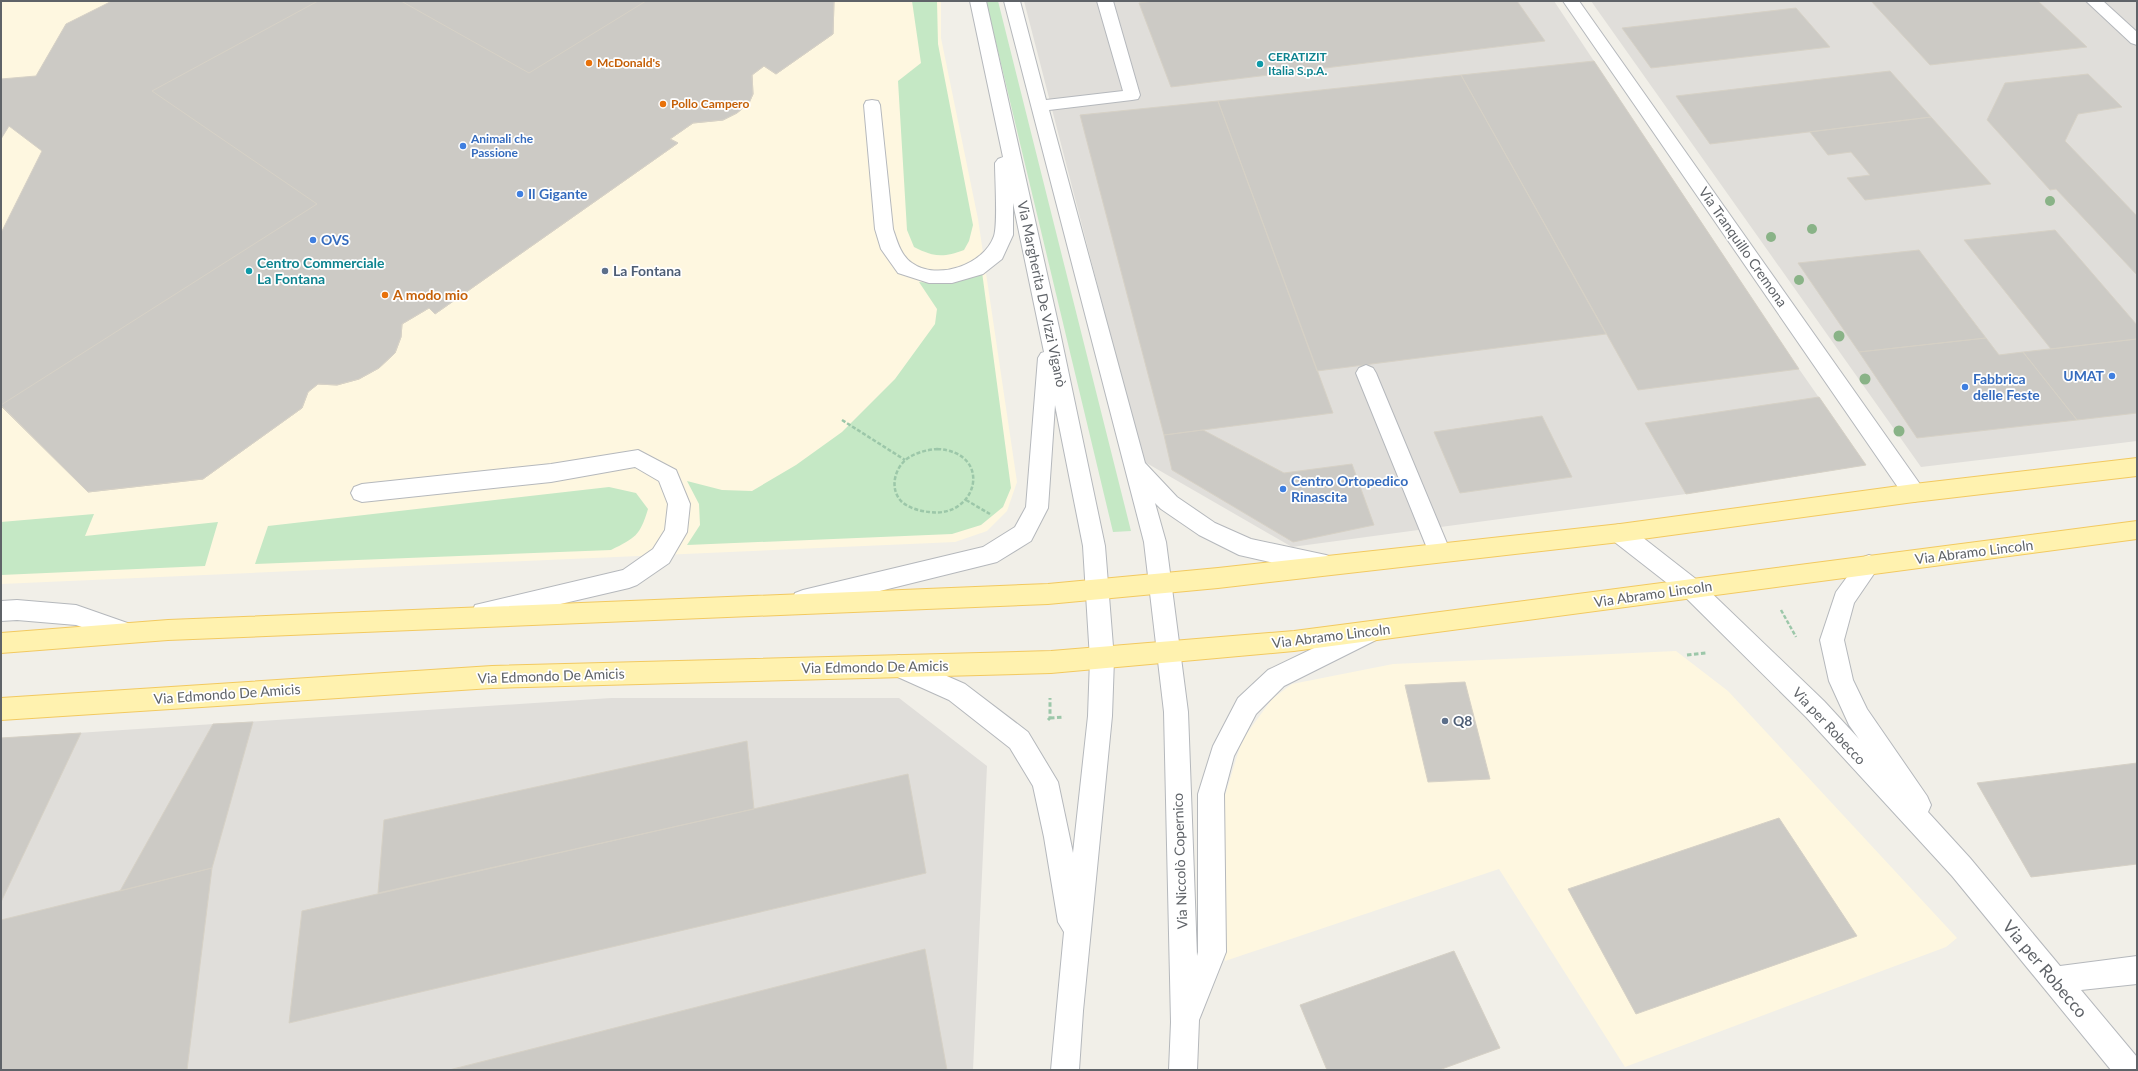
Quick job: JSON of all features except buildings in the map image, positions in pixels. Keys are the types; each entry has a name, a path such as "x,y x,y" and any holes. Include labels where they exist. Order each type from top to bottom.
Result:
{"main road":[{"path":"1,643 128,633 1048,594 1159,582 1218,578 1620,533 1914,493 2137,467"},
{"name":"Via Abramo Lincoln","path":"1102,659 1294,641 1693,590 1869,565 2137,530"},
{"name":"Via Edmondo De Amicis","path":"1,709 492,677 1051,662 1102,659"}],"street":[{"name":"Via Margherita De Vizzi Viganò","path":"978,1 1050,332 1094,546 1102,659"},
{"path":"1012,1 1155,542 1159,582"},
{"path":"1039,106 1132,95 1105,1"},
{"name":"Via Tranquillo Cremona","path":"1571,1 1914,493"},
{"path":"2094,1 2137,40"},
{"path":"872,105 884,229 890,249 905,268 929,276 952,276 976,269 995,254 1004,235 1005,124"},
{"path":"779,605 989,555 1023,534 1037,508 1050,332"},
{"path":"1366,373 1440,553"},
{"path":"362,493 551,473 638,458 668,476 679,504 676,532 661,556 629,578 457,618"},
{"path":"1134,465 1168,503 1207,529 1247,548 1329,566"},
{"name":"Via per Robecco","path":"1620,533 1693,590 1815,709 1961,866 2129,1070"},
{"name":"Via per Robecco","path":"1869,565 1844,599 1832,640 1841,681 1858,717 1961,866"},
{"name":"Via Niccolò Copernico","path":"1159,582 1176,712 1185,1022 1183,1070"},
{"path":"1,611 17,610 76,615 128,633"},
{"path":"1185,1022 1212,952 1211,794 1222,754 1247,706 1276,678 1372,631"},
{"path":"1065,1070 1075,949 1100,716 1102,659"},
{"path":"900,666 957,692 1019,740 1045,782 1057,837 1075,949"},
{"path":"2054,980 2137,970"}],"path":[{"path":"842,420 905,460"},
{"path":"937,448 946,449 962,456 973,470 975,481 973,489 966,500 947,512 920,513 908,507 898,497 894,486 895,476 905,460 916,453 937,448"},
{"path":"1781,610 1798,641"}],"shaded area":[{"name":"Centro Commerciale La Fontana","path":"1,1 941,1 941,38 978,219 1017,482 1007,511 987,531 955,542 1,584"},
{"path":"1024,1 1554,1 1799,369 1866,465 1686,494 1292,547 1143,461"},
{"path":"1591,1 2137,1 2137,441 1921,467"},
{"path":"1676,651 1728,691 1957,938 1946,947 1625,1067 1499,869 1225,961 1224,799 1242,740 1272,699 1292,684 1393,664"},
{"path":"611,698 899,698 987,766 973,1070 1,1070 1,738"}],"green space":[{"path":"912,1 937,1 938,44 973,225 969,241 964,250 944,255 927,253 914,247 907,230 898,81 921,63"},
{"path":"986,1 998,1 1131,531 1113,532"},
{"path":"982,272 1011,488 1003,507 981,525 952,534 687,545 700,525 699,504 687,481 722,490 752,491 796,465 842,432 895,379 935,324 937,309 919,282 951,283"},
{"path":"609,487 636,493 648,509 642,525 636,535 611,550 255,564 268,526"},
{"path":"94,514 85,536 218,522 205,566 1,575 1,522"}],"place":[{"name":"McDonald's","path":"589,63"},
{"name":"CERATIZIT Italia S.p.A.","path":"1260,64"},
{"name":"Pollo Campero","path":"663,104"},
{"name":"Animali che Passione","path":"463,146"},
{"name":"Il Gigante","path":"520,194"},
{"name":"OVS","path":"313,240"},
{"name":"Centro Commerciale La Fontana","path":"249,271"},
{"name":"La Fontana","path":"605,271"},
{"name":"A modo mio","path":"385,295"},
{"name":"UMAT","path":"2112,376"},
{"name":"Fabbrica delle Feste","path":"1965,387"},
{"name":"Centro Ortopedico Rinascita","path":"1283,489"},
{"name":"Q8","path":"1445,721"}]}
